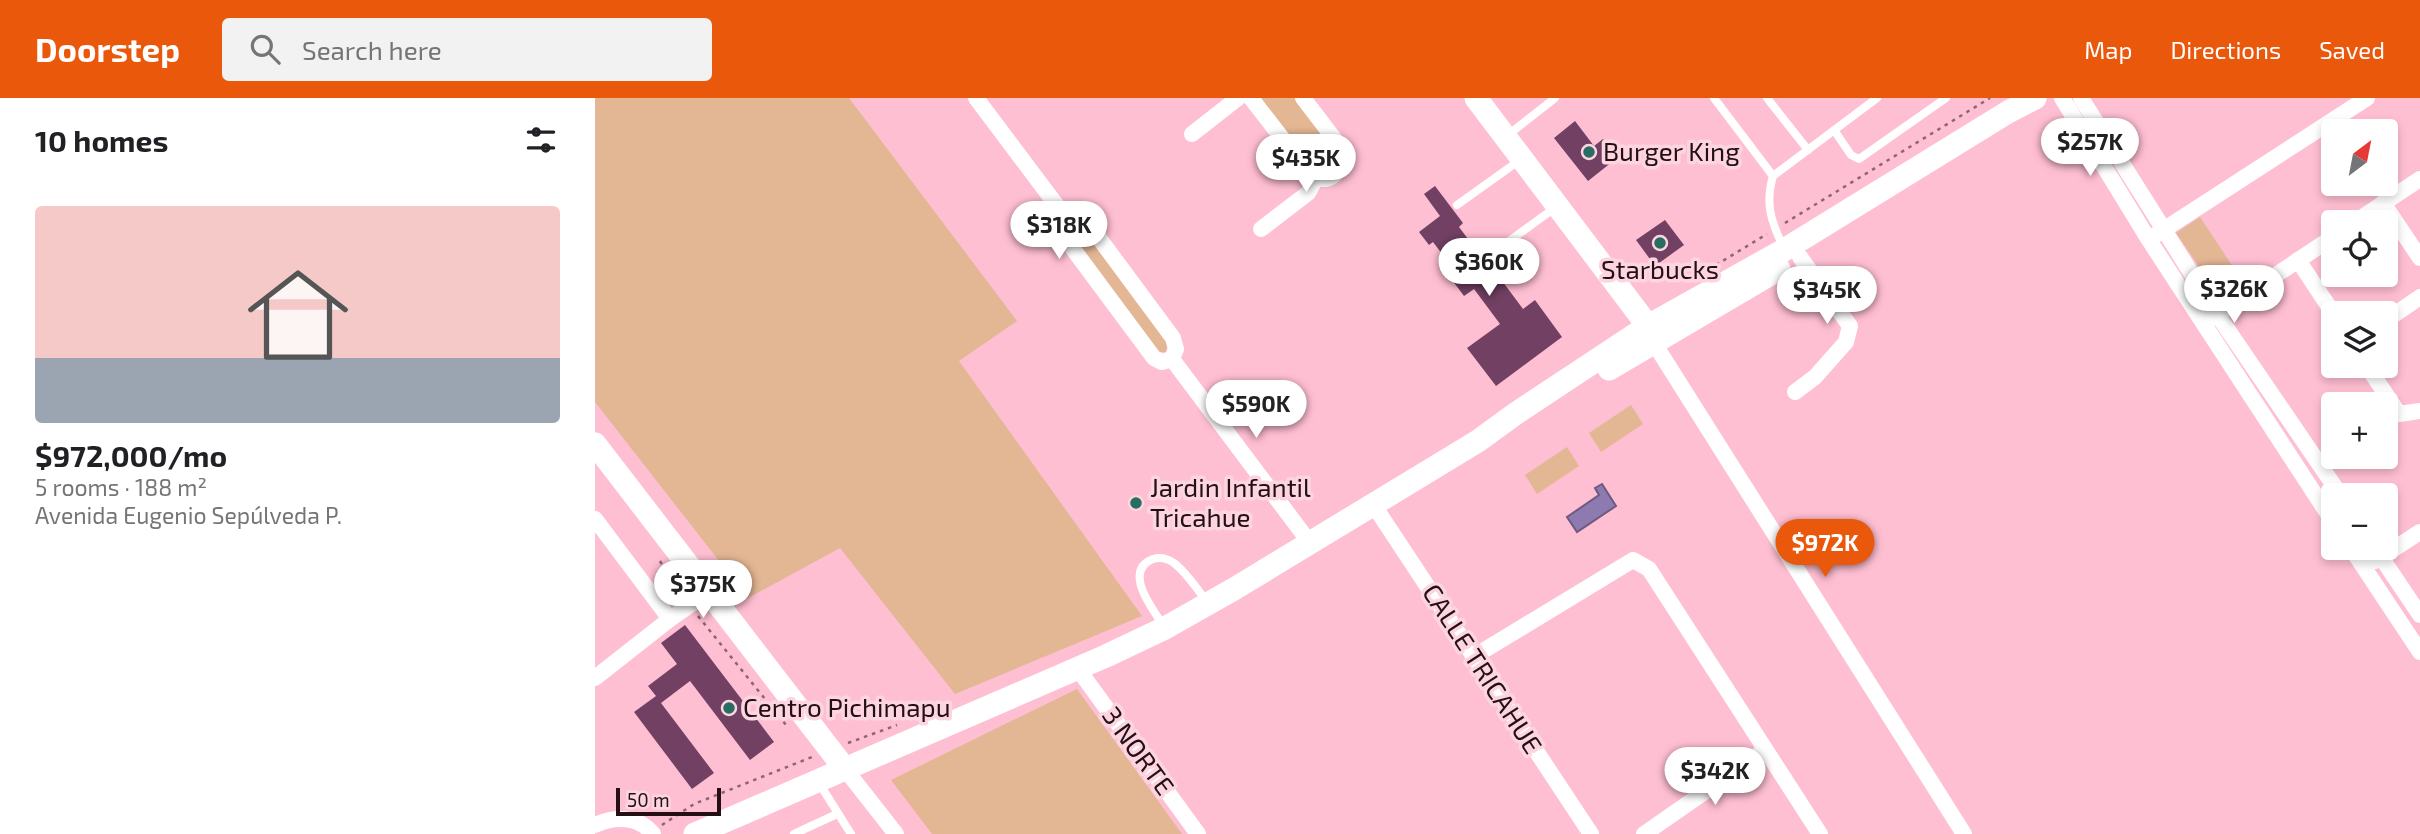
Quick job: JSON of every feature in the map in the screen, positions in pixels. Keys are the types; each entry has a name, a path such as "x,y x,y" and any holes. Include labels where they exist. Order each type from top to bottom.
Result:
{"street":[{"path":"976,98 1076,230"},
{"path":"1192,134 1238,98"},
{"path":"1251,98 1308,172 1317,178 1328,178 1341,166 1342,152 1303,98"},
{"path":"1476,98 1651,334 1964,834"},
{"path":"695,834 1078,669 1165,628 1478,441 1515,414 1651,334 1786,245 2035,98"},
{"path":"1786,245 2007,127 2046,98"},
{"path":"2061,98 2114,166"},
{"path":"2081,98 2114,166 2156,235 2253,384 2324,483"},
{"path":"2156,235 2367,98"},
{"path":"1261,229 1308,193 1317,178"},
{"path":"2373,210 2420,178"},
{"path":"2383,203 2420,258"},
{"path":"1087,228 1096,234 1173,338 1176,349 1172,359 1162,362 1151,354 1073,249 1071,238 1076,230 1087,228"},
{"path":"1786,245 1850,326 1846,342 1815,377 1795,392"},
{"path":"2211,319 2321,245"},
{"path":"2298,260 2325,301"},
{"path":"2398,312 2420,297"},
{"path":"1172,359 1310,543"},
{"path":"2375,378 2399,414 2420,411"},
{"path":"595,444 896,834"},
{"name":"CALLE TRICAHUE","path":"1374,504 1591,834"},
{"path":"595,519 670,619"},
{"path":"2398,542 2420,532"},
{"path":"1473,657 1633,560 1649,569 1820,834"},
{"path":"2358,560 2419,650"},
{"path":"2364,569 2371,560"},
{"path":"2383,560 2420,615"},
{"path":"595,678 709,592"},
{"name":"3 NORTE","path":"1078,669 1198,834"},
{"path":"1644,834 1766,750"},
{"path":"595,825 611,819 630,819 649,828 653,834"}],"lane":[{"path":"1506,137 1555,98"},
{"path":"1714,98 1773,176"},
{"path":"1767,98 1808,150"},
{"path":"1786,245 1771,223 1769,188 1773,176 1877,98"},
{"path":"1833,130 1851,155 1859,159 1946,98"},
{"path":"1457,205 1521,159"},
{"path":"1494,252 1557,206"},
{"path":"1165,628 1141,587 1139,574 1151,560 1171,560 1208,604"},
{"path":"818,781 851,834"},
{"path":"794,834 837,814"}],"path":[{"path":"1710,269 1786,245 1990,98"},
{"path":"661,562 677,591 786,724"}],"shaded area":[{"path":"595,98 849,98 1017,321 959,361 1142,616 955,694 840,548 748,598 595,402"},
{"path":"1257,98 1297,98 1330,142 1337,161 1326,172 1317,173"},
{"path":"2200,217 2243,282 2220,297 2176,233"},
{"path":"1085,235 1090,238 1168,342 1166,352 1159,352 1080,245 1080,238"},
{"path":"1631,405 1643,424 1601,452 1589,433"},
{"path":"1567,447 1579,466 1537,494 1525,475"},
{"path":"1602,484 1616,506 1577,532 1567,517 1599,495 1595,488"},
{"path":"1077,689 1182,834 932,834 891,780"}],"building":[{"name":"Burger King","path":"1575,121 1594,146 1603,139 1617,158 1588,181 1554,138"},
{"path":"1435,186 1463,223 1459,227 1477,251 1484,246 1499,267 1494,270 1523,309 1535,300 1562,337 1496,386 1467,348 1500,324 1474,289 1464,296 1440,264 1446,259 1433,242 1429,245 1419,232 1440,216 1424,194"},
{"name":"Starbucks","path":"1665,220 1684,245 1655,266 1636,240"},
{"name":"Centro Pichimapu","path":"685,625 774,742 750,760 690,681 661,703 714,773 692,789 634,712 656,696 648,686 677,664 661,643"}],"place":[{"name":"Burger King","path":"1589,152"},
{"name":"Starbucks","path":"1660,243"},
{"name":"Jardin Infantil Tricahue","path":"1136,503"},
{"name":"Centro Pichimapu","path":"729,708"}]}
